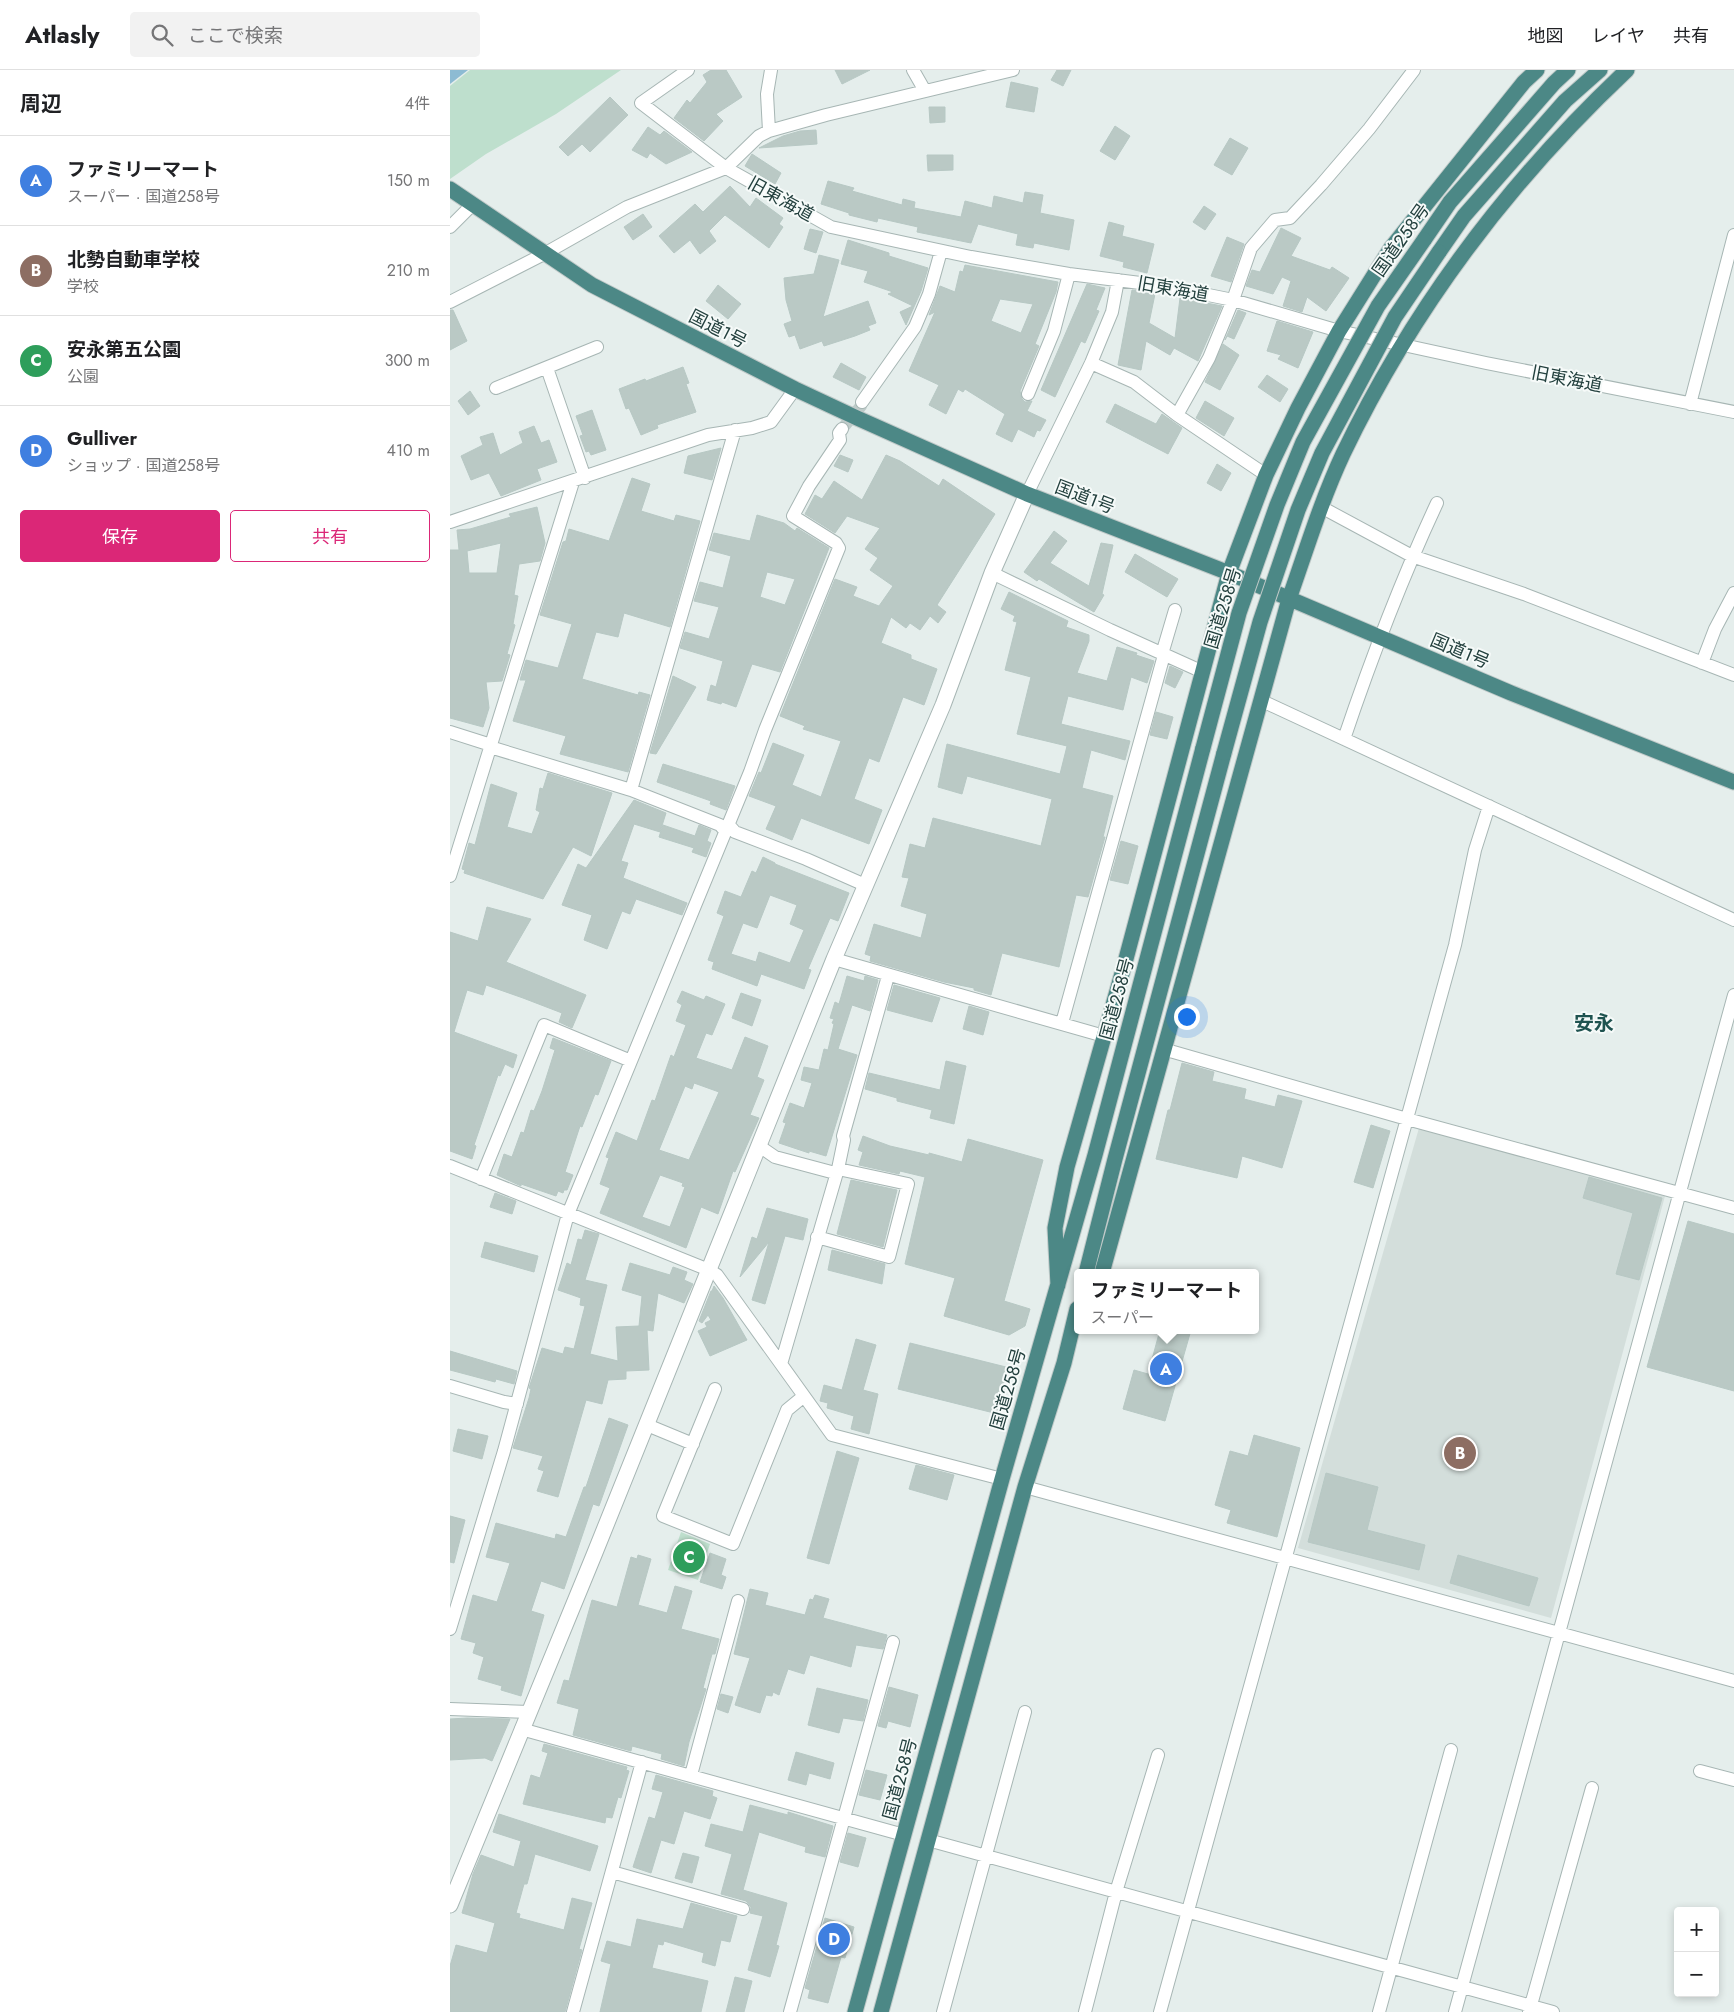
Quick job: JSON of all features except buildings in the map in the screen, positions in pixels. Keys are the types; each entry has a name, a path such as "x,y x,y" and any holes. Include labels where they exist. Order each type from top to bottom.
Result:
{"highway":[{"path":"1058,1285 1055,1228 1068,1167 1229,573 1266,474 1298,408 1340,331 1391,248 1524,82 1537,70"},
{"name":"国道258号","path":"855,2012 1002,1479 1095,1155 1239,613 1277,506 1303,442 1378,306 1450,202 1548,90 1568,70"},
{"path":"1087,1269 1260,622 1298,510 1322,453 1395,317 1464,216 1565,101 1600,70"},
{"path":"1103,1269 1289,599 1321,508 1343,454 1403,345 1456,261 1506,197 1566,130 1627,70"},
{"name":"国道1号","path":"454,192 592,285 794,389 1027,494 1229,573 1511,693 1734,782"},
{"path":"881,2012 1025,1487 1064,1363 1074,1321"},
{"path":"1064,1363 1078,1334"}],"street":[{"name":"旧東海道","path":"688,70 640,103 726,168 830,227 942,251 1069,274 1164,286 1233,300 1340,331 1734,412"},
{"path":"769,131 767,94 771,70"},
{"path":"913,70 925,91"},
{"path":"450,302 544,254 627,207 726,168 759,136 769,131 1012,70"},
{"path":"1177,415 1209,358 1233,300 1251,248 1276,220 1290,218 1321,185 1369,129 1414,70"},
{"path":"450,227 473,204"},
{"path":"1690,404 1734,235"},
{"path":"862,402 915,327 929,294 942,251"},
{"path":"1028,394 1054,331 1069,274"},
{"path":"450,1904 647,1425 834,959 943,705 992,573 1027,494 1091,363 1112,312 1118,280"},
{"path":"496,388 597,347"},
{"path":"1091,363 1134,382 1177,415 1266,474"},
{"path":"450,876 490,746 579,480 547,368"},
{"path":"450,522 708,436 752,428 771,422 794,389"},
{"path":"450,1629 517,1404 568,1214 839,548 836,543 793,516 809,486 840,440 839,433 842,429"},
{"path":"631,790 735,430"},
{"path":"1344,739 1373,654 1381,638 1412,556 1437,503"},
{"path":"1321,508 1412,556 1524,594 1734,675"},
{"path":"992,573 1203,672"},
{"path":"1702,663 1715,629 1733,597"},
{"path":"1062,1023 1175,610"},
{"path":"1260,700 1734,917"},
{"path":"450,732 631,790 720,824 735,832 865,885"},
{"path":"1160,2012 1455,945 1475,850 1489,806"},
{"path":"834,959 888,976 1104,1036"},
{"path":"781,1364 836,1171 844,1140 843,1136 888,976"},
{"path":"1455,2012 1734,996"},
{"path":"481,1179 544,1025 631,1061"},
{"path":"1163,1049 1407,1119 1734,1208"},
{"path":"759,1146 775,1157 836,1171 908,1184 889,1257 817,1237"},
{"path":"450,1166 709,1270 717,1275 832,1435 1002,1479"},
{"path":"450,1386 517,1404"},
{"path":"715,1389 663,1516 734,1544 787,1410 804,1396"},
{"path":"647,1425 693,1444"},
{"path":"1025,1487 1286,1560 1734,1681"},
{"path":"691,1775 738,1600"},
{"path":"790,2012 893,1642"},
{"path":"450,1709 529,1712"},
{"path":"943,2012 1024,1712"},
{"path":"521,1729 904,1835"},
{"path":"1379,2012 1451,1750"},
{"path":"1085,2012 1116,1892 1158,1755"},
{"path":"573,2012 642,1762"},
{"path":"1700,1770 1734,1780"},
{"path":"1530,2009 1592,1788"},
{"path":"928,1840 1188,1913 1391,1967 1530,2009 1553,2012"},
{"path":"612,1872 743,1909"}],"shaded area":[{"path":"1419,1128 1665,1196 1551,1618 1298,1548"}],"green space":[{"path":"470,70 621,70 556,114 486,154 450,179 450,86"},
{"path":"681,1532 710,1544 698,1580 668,1570"}],"water":[{"path":"450,70 468,70 450,84"}],"tunnel":[{"path":"842,429 861,406 862,402"}],"place":[{"name":"ファミリーマート","path":"1166,1369"},
{"name":"北勢自動車学校","path":"1460,1453"},
{"name":"安永第五公園","path":"689,1557"},
{"name":"Gulliver","path":"834,1939"}],"district":[{"name":"安永","path":"1594,1023"}]}
